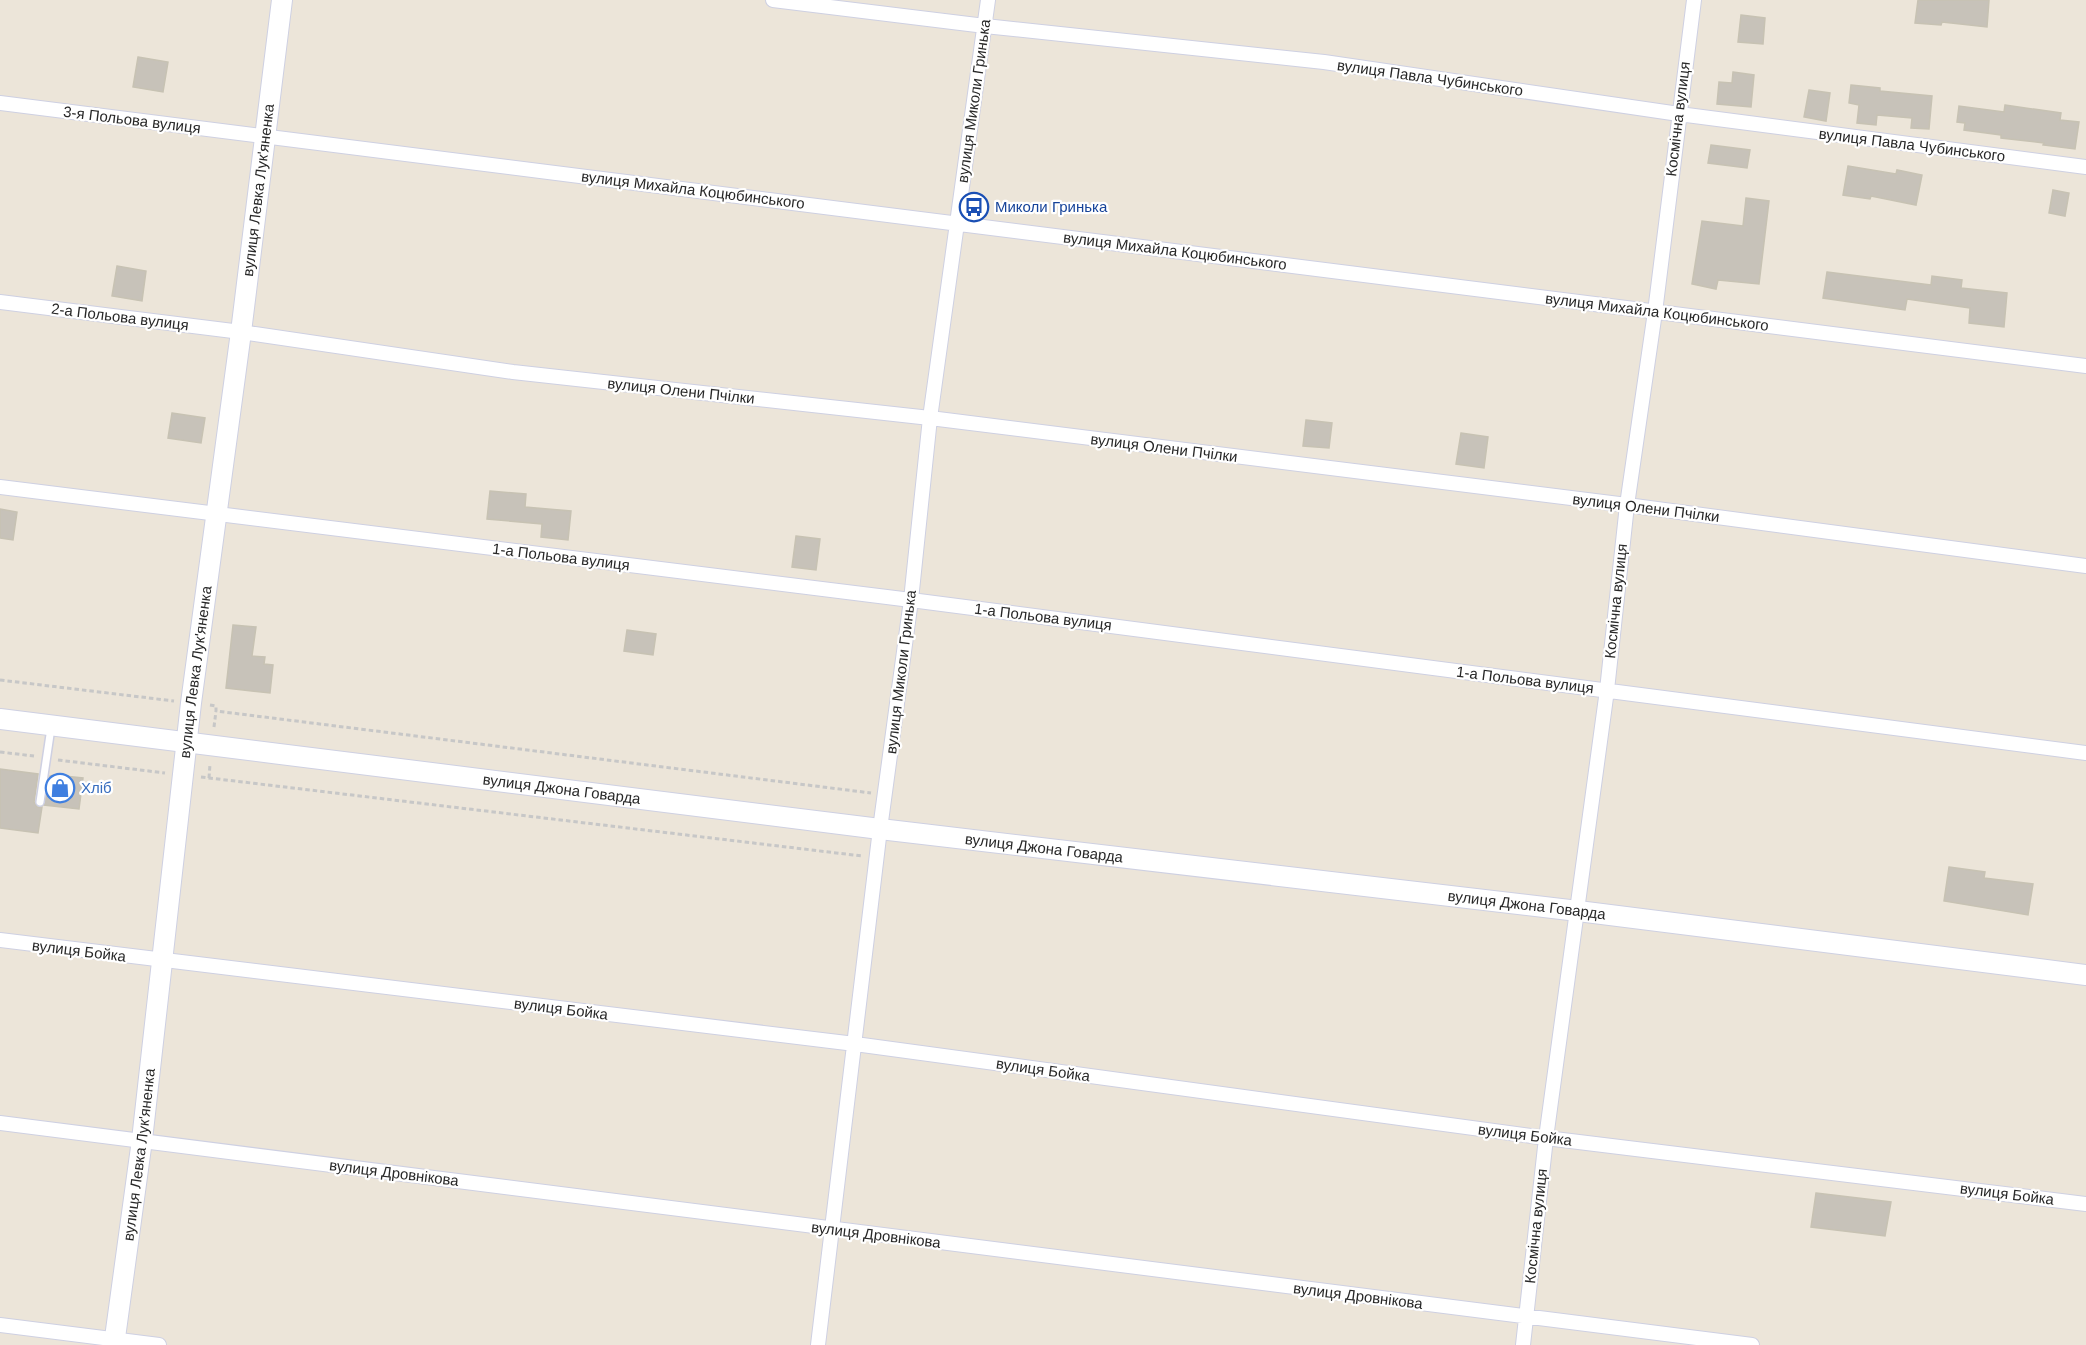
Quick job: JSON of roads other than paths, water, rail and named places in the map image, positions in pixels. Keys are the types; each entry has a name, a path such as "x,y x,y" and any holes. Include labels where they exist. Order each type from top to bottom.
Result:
{"street":[{"name":"вулиця Левка Лук'яненка","path":"115,1342 142,1140 186,742 241,332 282,0"},
{"name":"вулиця Павла Чубинського","path":"774,0 985,26 1324,62 1678,114 2086,167"},
{"name":"вулиця Миколи Гринька","path":"818,1345 880,830 911,600 930,418 988,0"},
{"name":"Космічна вулиця","path":"1523,1345 1546,1138 1607,690 1627,505 1655,312 1694,0"},
{"name":"3-я Польова вулиця","path":"0,103 264,137"},
{"name":"вулиця Михайла Коцюбинського","path":"264,137 2086,366"},
{"name":"2-а Польова вулиця","path":"0,302 241,332"},
{"name":"вулиця Олени Пчілки","path":"241,332 513,372 930,418 1627,505 2086,566"},
{"name":"1-а Польова вулиця","path":"0,487 911,600 2086,753"},
{"name":"вулиця Джона Говарда","path":"0,719 880,830 1578,911 2086,975"},
{"name":"вулиця Бойка","path":"0,940 855,1044 1546,1138 2086,1204"},
{"name":"вулиця Дровнікова","path":"0,1123 1752,1345"},
{"path":"0,1325 115,1342 159,1345"}],"lane":[{"path":"40,802 51,726"}],"place":[{"name":"Миколи Гринька","path":"974,207"},
{"name":"Хліб","path":"60,788"}]}
